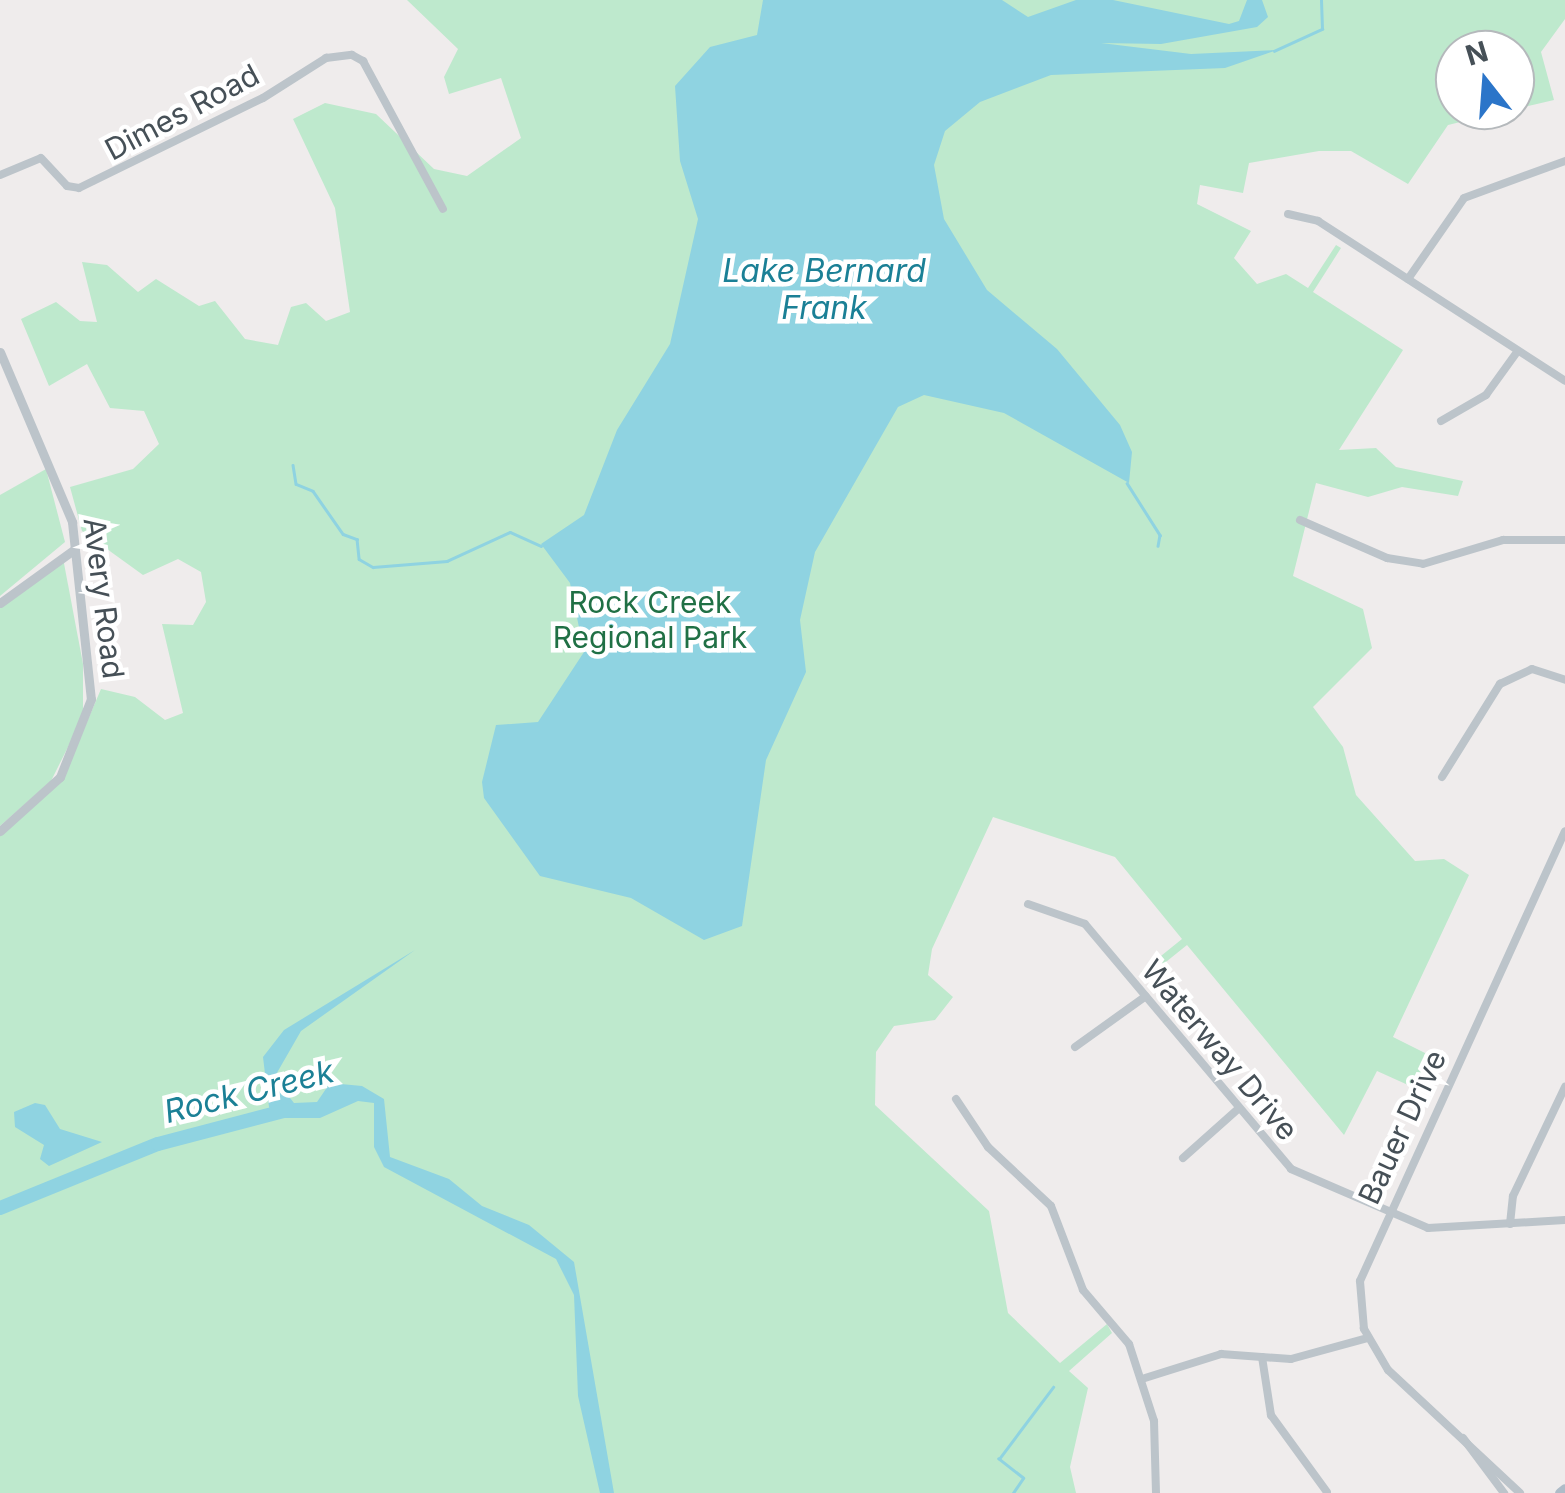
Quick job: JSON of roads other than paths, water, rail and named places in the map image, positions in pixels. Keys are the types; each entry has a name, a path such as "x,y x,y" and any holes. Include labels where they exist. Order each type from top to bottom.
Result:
{"street":[{"name":"Dimes Road","path":"0,175 42,158 67,186 80,188 338,54 363,62 375,91 443,209"},
{"path":"1408,278 1464,198 1563,162 1565,172"},
{"path":"1288,214 1318,221 1565,381"},
{"name":"Avery Road","path":"0,352 64,498 75,549 90,710 60,777 0,832"},
{"path":"1442,421 1486,395 1517,352"},
{"path":"1300,520 1387,558 1423,564 1502,540 1565,540"},
{"path":"0,604 75,549"},
{"path":"1442,777 1500,684 1532,670 1565,680"},
{"name":"Bauer Drive","path":"1367,1338 1360,1281 1385,1214 1565,832"},
{"name":"Waterway Drive","path":"1028,904 1085,924 1292,1169 1385,1214 1428,1228 1565,1220"},
{"path":"1075,1048 1146,996"},
{"path":"1510,1224 1513,1196 1565,1087"},
{"path":"956,1099 988,1147 1051,1206 1082,1290 1128,1344 1144,1378 1156,1493"},
{"path":"1184,1158 1238,1109"},
{"path":"1144,1378 1221,1354 1325,1355 1367,1338 1388,1370 1452,1422 1522,1493"},
{"path":"1262,1357 1271,1415 1326,1492"},
{"path":"1452,1422 1504,1493"}],"water":[{"name":"Lake Bernard Frank","path":"763,0 1002,0 1028,17 1076,0 1113,0 1229,24 1239,21 1247,0 1262,0 1268,17 1257,27 1161,44 1101,43 1191,54 1277,50 1225,68 1051,75 980,102 945,131 934,165 944,219 987,290 1057,349 1120,425 1132,452 1129,483 1004,413 924,395 898,407 815,552 800,620 806,672 766,760 742,926 704,940 631,898 540,876 484,798 482,782 496,725 538,722 584,652 570,583 541,544 584,515 617,430 670,344 698,219 680,161 675,86 710,47 757,35"},
{"path":"415,950 301,1031 274,1078 294,1103 317,1102 330,1083 362,1086 384,1099 390,1157 449,1179 482,1206 529,1225 574,1262 614,1493 600,1493 578,1396 574,1295 556,1259 384,1167 374,1147 374,1103 358,1101 320,1118 275,1118 269,1107 263,1057 284,1030"},
{"path":"35,1103 45,1105 60,1129 102,1142 49,1166 40,1159 44,1145 15,1127 14,1112"}],"waterway":[{"path":"1274,51 1322,29 1321,0"},
{"path":"293,465 296,484 313,491 343,534 357,539 359,559 373,567 447,561 510,532 541,546"},
{"path":"1127,483 1160,535 1158,546"},
{"name":"Rock Creek","path":"0,1208 158,1144 288,1110"},
{"path":"1013,1493 1023,1478 999,1459 1053,1387"}],"park label":[{"name":"Rock Creek Regional Park","path":"650,619"}]}
